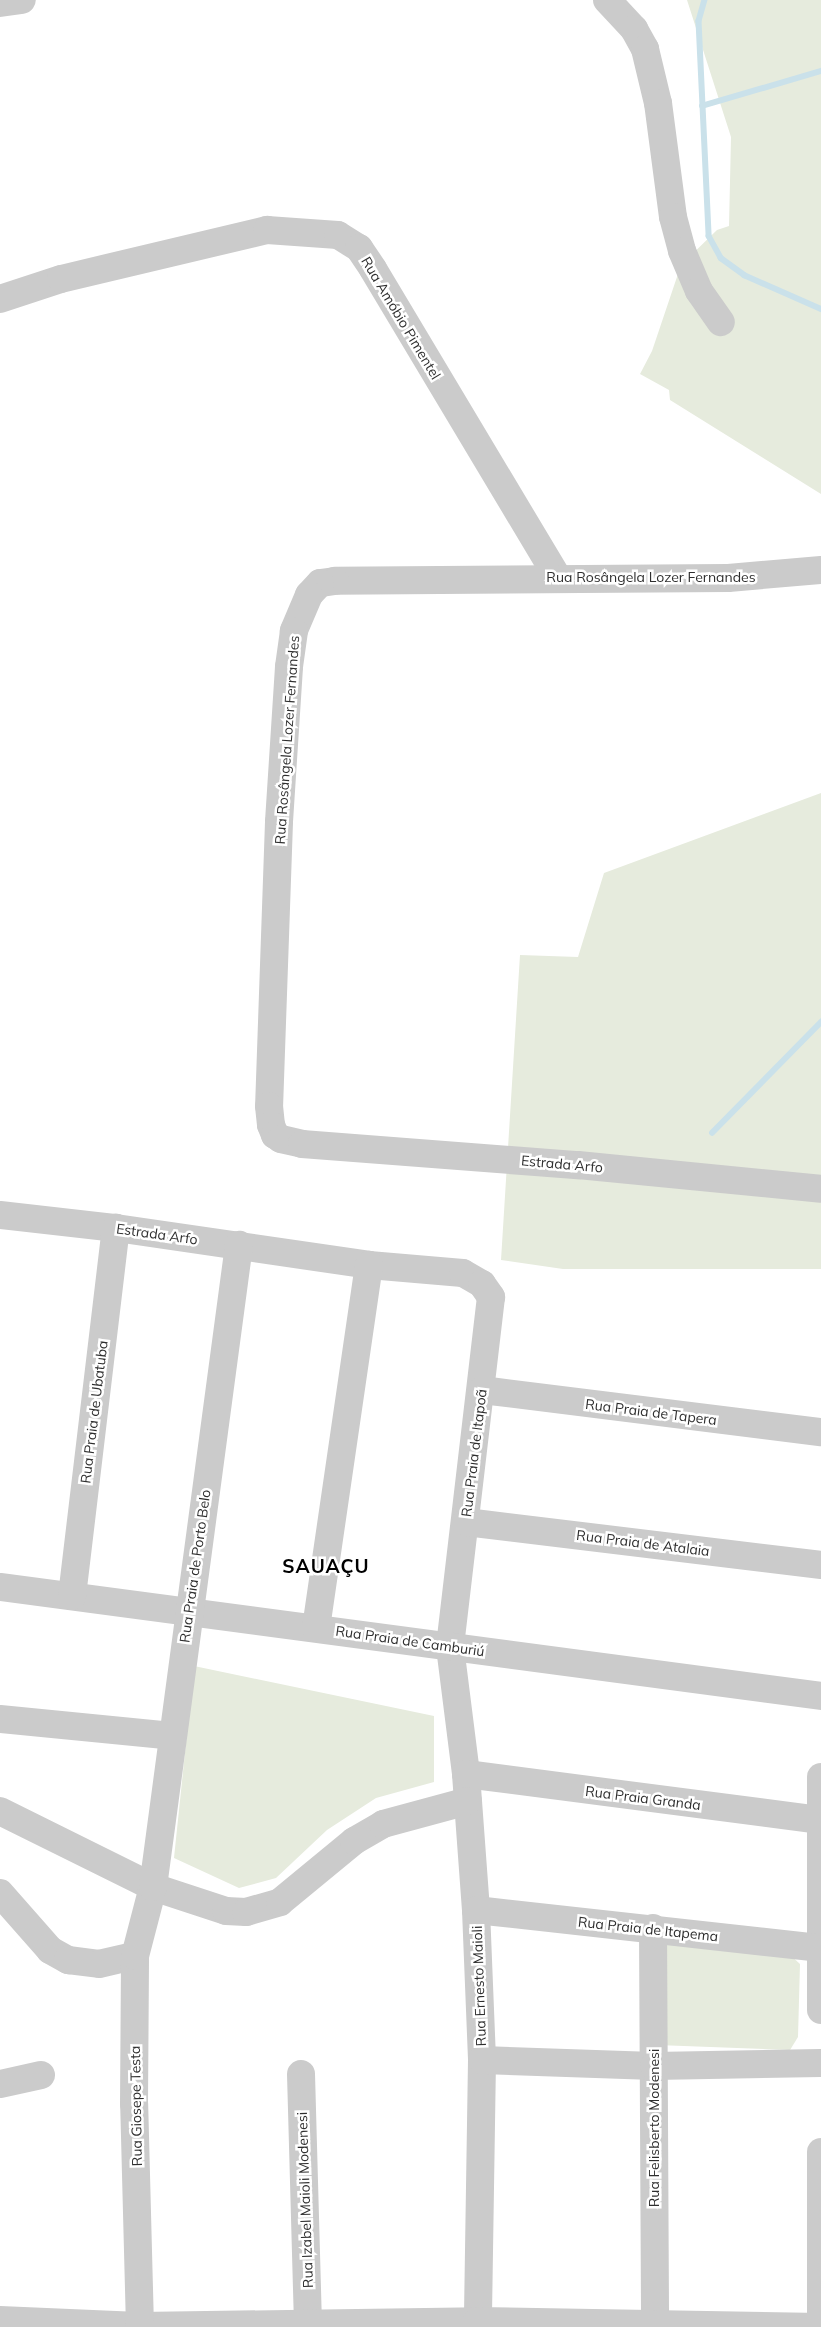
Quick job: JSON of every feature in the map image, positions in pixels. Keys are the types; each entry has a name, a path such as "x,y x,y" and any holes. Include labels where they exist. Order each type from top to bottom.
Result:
{"street":[{"path":"0,3 22,0"},
{"path":"607,0 634,29 645,49 658,103 674,217 682,251 699,291 721,322"},
{"name":"Rua Amóbio Pimentel","path":"0,299 61,279 267,230 338,235 358,248 373,269 557,577"},
{"name":"Rua Rosângela Lozer Fernandes","path":"302,1144 281,1140 275,1135 269,1106 281,803 289,666 299,615 309,595 320,583 335,581 557,577 728,578 821,570"},
{"name":"Estrada Arfo","path":"302,1144 578,1165 821,1189"},
{"name":"Estrada Arfo","path":"0,1215 116,1228 369,1265 463,1273"},
{"name":"Rua Praia de Ubatuba","path":"72,1596 116,1228"},
{"name":"Rua Praia de Porto Belo","path":"153,1887 239,1245"},
{"path":"316,1628 369,1265"},
{"name":"Rua Praia de Itapoã","path":"450,1647 482,1390 491,1297 482,1284 463,1273"},
{"name":"Rua Praia de Tapera","path":"482,1390 821,1432"},
{"name":"Rua Praia de Atalaia","path":"466,1522 821,1565"},
{"name":"Rua Praia de Camburiú","path":"0,1587 821,1696"},
{"name":"Rua Ernesto Maioli","path":"450,1647 467,1788 476,1910 482,2060 478,2324"},
{"path":"0,1719 172,1736"},
{"path":"821,1777 819,1948 821,2010"},
{"path":"0,1811 153,1887 226,1911 264,1909 300,1887 366,1832 467,1788"},
{"name":"Rua Praia Granda","path":"467,1788 820,1820"},
{"name":"Rua Giosepe Testa","path":"140,2326 134,2104 135,1956 153,1887"},
{"path":"0,1893 50,1950 68,1960 98,1964 135,1956"},
{"name":"Rua Praia de Itapema","path":"476,1910 654,1928 819,1948"},
{"name":"Rua Felisberto Modenesi","path":"654,1928 655,2326"},
{"path":"482,2060 654,2066 821,2063"},
{"name":"Rua Izabel Maioli Modenesi","path":"301,2074 308,2326"},
{"path":"0,2084 41,2075"},
{"path":"0,2320 140,2326 478,2324 821,2327 821,2152"}],"shaded area":[{"path":"687,0 821,0 821,494 670,400 669,390 640,374 652,351 681,265 717,230 729,226 731,137"},
{"path":"821,793 821,1269 563,1269 501,1260 520,955 578,957 604,873"},
{"path":"194,1666 434,1716 434,1782 376,1798 327,1830 276,1878 239,1888 174,1858"},
{"path":"660,1940 788,1953 800,1964 798,2037 790,2050 657,2045"}],"waterway":[{"path":"705,0 699,21 709,236 721,258 744,275 821,309"},
{"path":"702,106 821,71"},
{"path":"712,1133 821,1022"}],"district":[{"name":"SAUAÇU","path":"326,1567"}]}
